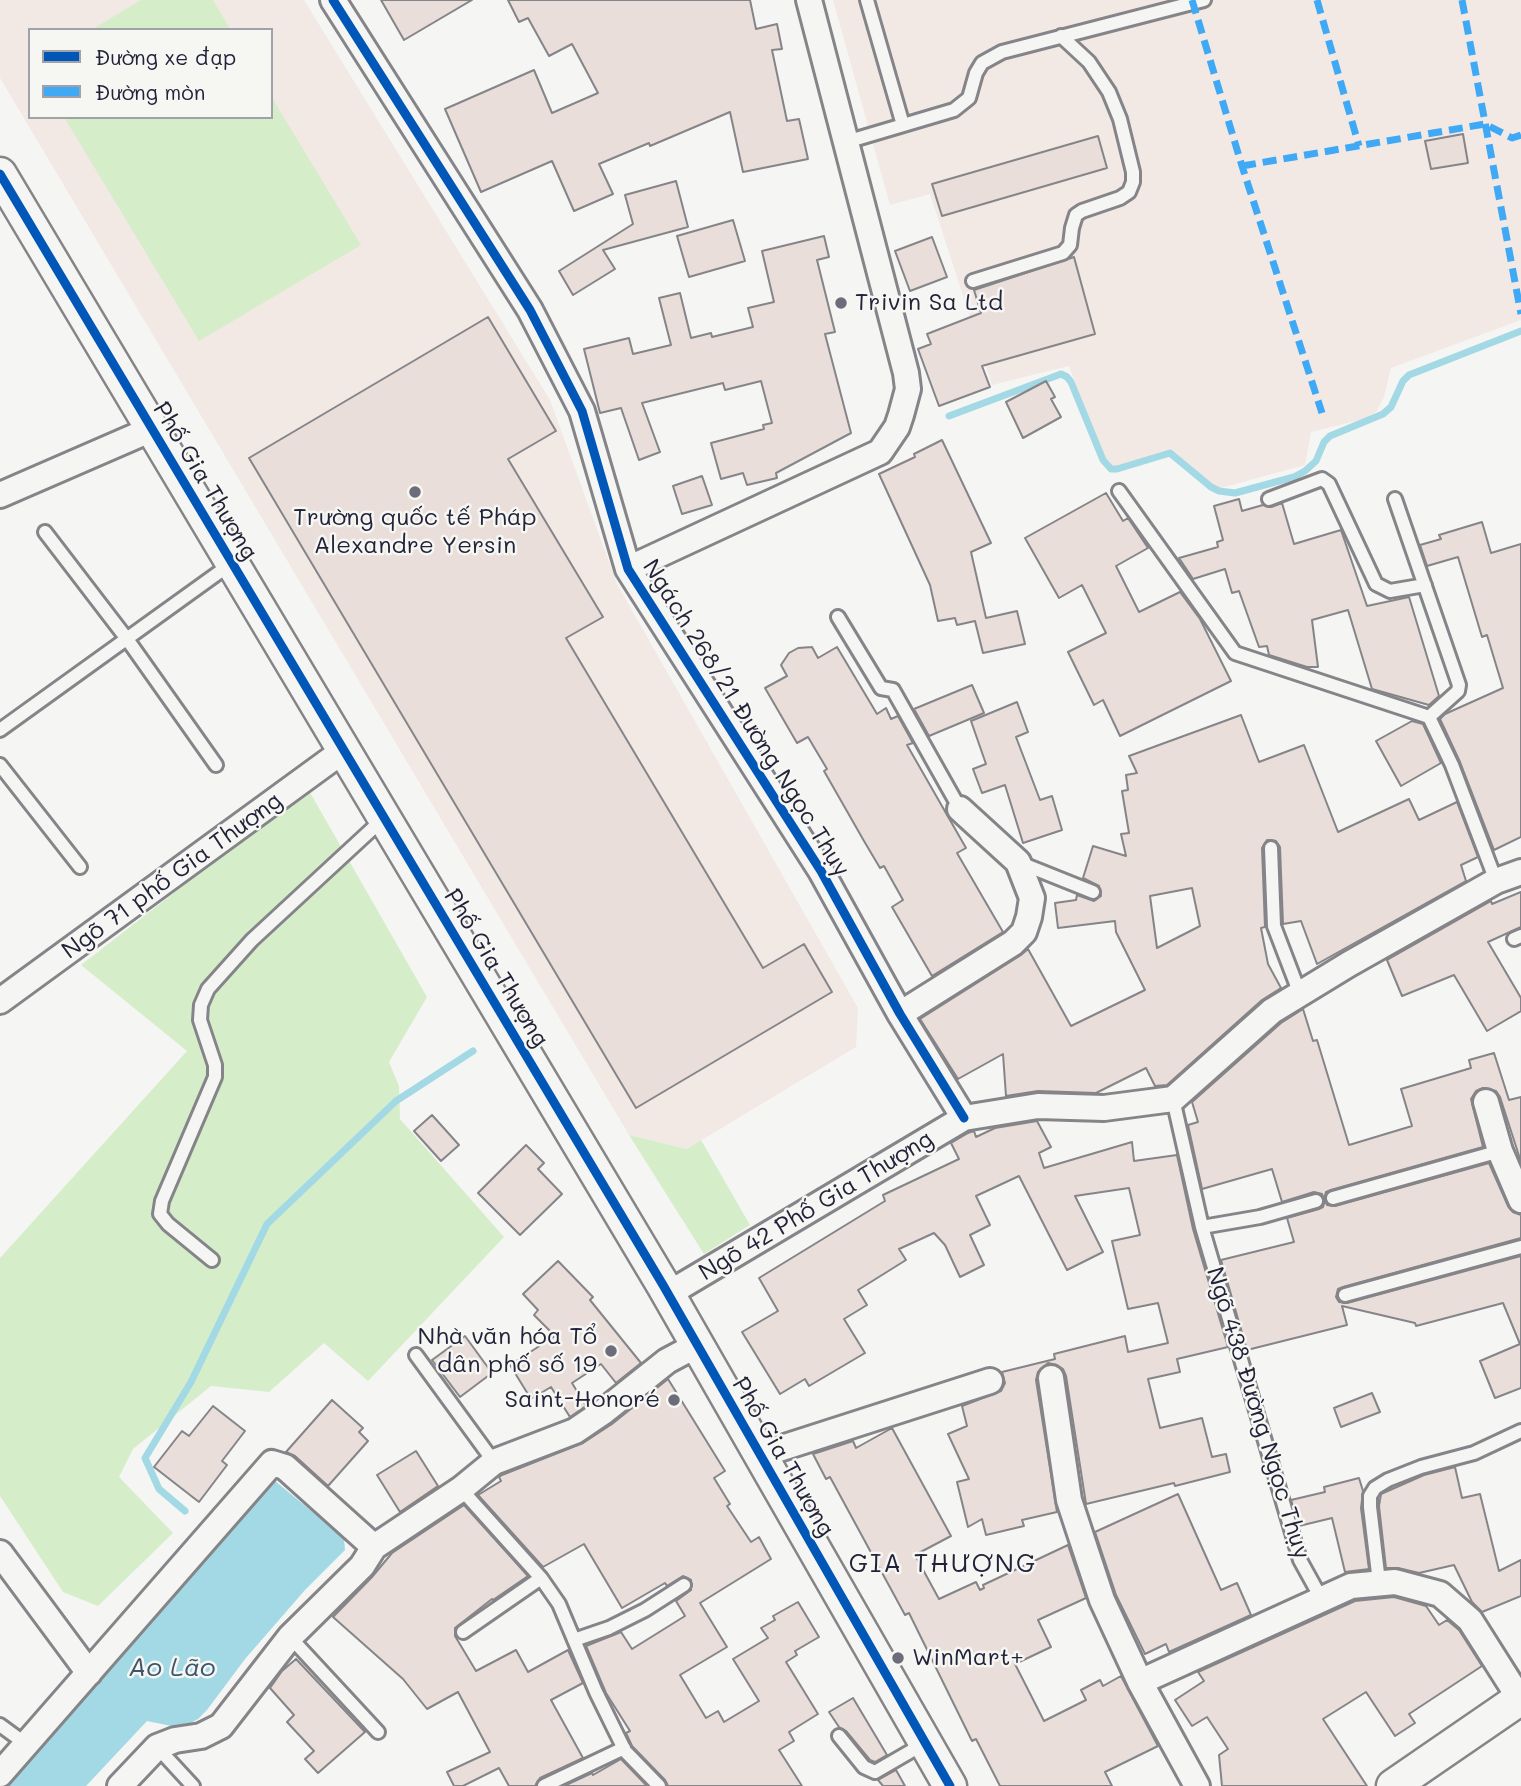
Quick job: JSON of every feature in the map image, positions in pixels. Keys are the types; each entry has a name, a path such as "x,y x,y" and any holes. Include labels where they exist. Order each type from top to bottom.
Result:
{"street":[{"name":"Ngách 268/21 Đường Ngọc Thụy","path":"333,0 530,310 582,411 628,569 821,871 900,1014 964,1118"},
{"path":"628,569 880,452 897,427 908,389 906,373 809,0"},
{"name":"Phố Gia Thượng","path":"0,174 668,1294 950,1786"},
{"path":"0,495 152,429"},
{"name":"Ngõ 71 phố Gia Thượng","path":"0,1001 344,750"},
{"path":"900,1014 1013,943 1024,932 1029,917 1032,898 1018,862 960,809"},
{"path":"964,1118 1038,1106 1104,1108 1173,1099 1272,1011 1496,881 1521,872"},
{"path":"1486,1102 1509,1159 1521,1200"},
{"name":"Ngõ 42 Phố Gia Thượng","path":"668,1294 964,1118"},
{"path":"120,1786 157,1747 175,1740 201,1736 220,1726 290,1637 362,1566 374,1548 461,1489 494,1462 575,1431 667,1361 697,1345"},
{"path":"1051,1378 1069,1500 1102,1600 1140,1682 1197,1786"},
{"path":"760,1455 990,1381"},
{"path":"0,1774 272,1463 285,1467 374,1548"},
{"path":"0,1553 89,1673"},
{"path":"1140,1682 1351,1586 1395,1582 1440,1594 1470,1620 1520,1698 1393,1786"}],"lane":[{"path":"867,0 903,125"},
{"path":"846,142 954,110 969,98 976,73 990,57 1060,36 1204,0"},
{"path":"973,281 1063,253 1070,245 1076,215 1120,198 1129,191 1133,182 1120,119 1109,92 1088,62 1060,36"},
{"path":"1269,499 1321,479 1329,484 1376,584 1391,591 1425,585"},
{"path":"1119,491 1235,653 1429,717 1452,765 1496,881"},
{"path":"1395,499 1459,685 1458,691 1429,717"},
{"path":"45,532 127,639 216,765"},
{"path":"0,730 232,563"},
{"path":"838,617 881,688 893,690 960,809"},
{"path":"0,765 80,867"},
{"path":"212,1260 168,1224 160,1213 162,1201 215,1077 215,1065 200,1020 201,1005 208,989 252,940 384,818"},
{"path":"1271,848 1274,926 1300,994"},
{"path":"1018,862 1093,892"},
{"name":"Ngõ 438 Đường Ngọc Thụy","path":"1173,1099 1202,1227 1300,1560 1321,1598"},
{"path":"1333,1198 1509,1159"},
{"path":"1202,1227 1260,1217 1316,1201"},
{"path":"1345,1295 1521,1247"},
{"path":"416,1354 494,1462"},
{"path":"1379,1582 1370,1507 1370,1496 1375,1488 1421,1467 1474,1453 1521,1431"},
{"path":"461,1489 541,1578 559,1604 624,1748 659,1786"},
{"path":"463,1632 541,1578"},
{"path":"574,1640 609,1628 684,1586"},
{"path":"290,1637 378,1732"},
{"path":"0,1725 26,1744"},
{"path":"839,1736 864,1767 875,1772 925,1743"},
{"path":"157,1747 193,1786"},
{"path":"544,1786 624,1748"}],"shaded area":[{"name":"Trường quốc tế Pháp Alexandre Yersin","path":"0,0 304,0 550,400 617,584 858,1008 856,1047 687,1149 629,1135 0,78"},
{"path":"833,0 1521,0 1521,320 1391,368 1384,397 1376,412 1364,419 1311,432 1305,465 1213,490 1170,454 1108,471 1069,366 992,385 930,194 890,205"}],"green space":[{"path":"141,0 213,0 230,28 94,28"},
{"path":"273,99 361,245 199,341 65,119 273,119"},
{"path":"308,789 427,997 389,1062 399,1086 400,1119 504,1237 368,1381 324,1343 269,1392 211,1386 133,1449 119,1477 173,1533 98,1606 63,1592 0,1496 0,1258 187,1051 81,965"},
{"path":"629,1135 687,1149 701,1140 750,1225 704,1254"}],"water":[{"name":"Ao Lão","path":"262,1478 275,1481 331,1527 344,1539 345,1550 305,1590 245,1659 198,1719 183,1727 147,1721 86,1786 0,1786"}],"building":[{"path":"381,0 472,0 404,40"},
{"path":"508,0 750,0 756,29 777,24 782,49 772,50 787,121 799,119 808,159 743,172 730,112 599,164 613,194 574,211 552,161 481,192 445,109 534,70 552,113 598,93 572,44 549,56 528,18 519,22"},
{"path":"1463,134 1468,163 1431,169 1425,141"},
{"path":"1098,136 1107,168 942,216 932,184"},
{"path":"676,181 688,227 603,250 615,269 573,295 559,271 633,224 625,195"},
{"path":"733,220 745,261 689,277 677,236"},
{"path":"824,236 829,257 817,260 835,332 825,334 851,433 776,473 777,478 747,485 743,473 721,479 711,443 764,429 763,425 772,423 761,381 725,390 723,383 642,403 660,452 639,460 621,408 600,413 584,349 629,338 633,354 671,345 659,298 680,293 691,338 711,333 712,337 753,327 748,308 774,302 762,251"},
{"path":"932,237 947,277 910,291 895,251"},
{"path":"1074,257 1095,334 982,366 990,387 939,406 918,349 931,344 927,334 981,313 974,290"},
{"path":"488,317 556,431 508,459 603,617 566,638 763,968 804,944 832,992 636,1108 249,458"},
{"path":"1046,381 1055,397 1051,399 1061,417 1023,438 1006,402"},
{"path":"942,440 991,543 971,552 986,618 1017,611 1025,644 983,653 975,621 957,625 955,618 938,621 930,585 879,474 915,457 914,454"},
{"path":"702,476 712,505 682,514 673,486"},
{"path":"1106,493 1123,521 1128,518 1148,548 1116,566 1139,612 1180,592 1200,619 1231,681 1120,736 1103,700 1094,705 1068,652 1106,633 1082,585 1059,598 1025,538"},
{"path":"1239,499 1242,511 1282,503 1294,544 1341,530 1367,606 1409,597 1439,696 1429,705 1372,689 1348,610 1312,620 1318,667 1307,667 1269,655 1267,646 1259,647 1239,591 1232,593 1225,569 1193,579 1179,558 1218,547 1217,542 1223,540 1214,506"},
{"path":"1482,522 1491,553 1521,544 1521,837 1494,850 1460,762 1440,719 1445,714 1503,688 1487,635 1482,637 1458,557 1427,566 1420,545 1441,539 1439,535"},
{"path":"812,647 818,658 837,647 877,714 886,708 891,719 898,716 913,743 907,745 966,848 957,853 1003,932 932,976 892,907 903,900 884,866 880,868 864,841 808,737 797,743 765,688 787,676 781,665 789,653 798,648"},
{"path":"972,685 984,713 929,736 914,709"},
{"path":"1017,702 1028,732 1016,737 1040,800 1052,796 1062,830 1023,843 1005,785 982,793 973,769 986,764 971,721"},
{"path":"1241,715 1259,762 1304,745 1338,832 1409,799 1419,820 1457,802 1478,857 1461,865 1466,881 1317,964 1301,921 1283,924 1280,847 1276,841 1267,840 1262,848 1265,927 1261,928 1268,964 1281,988 1262,1000 1167,1085 1155,1086 1146,1068 1096,1093 1038,1091 1006,1096 1003,1054 958,1079 920,1019 1028,949 1071,1026 1145,990 1116,932 1115,921 1058,928 1055,903 1076,900 1077,895 1094,901 1101,896 1099,886 1083,878 1093,846 1126,856 1121,834 1129,833 1122,791 1128,790 1126,775 1137,773 1129,756","holes":["1192,888 1200,926 1157,948 1150,896"]},
{"path":"1412,721 1423,724 1441,763 1401,786 1376,741"},
{"path":"1521,892 1521,927 1488,942 1521,998 1521,1011 1487,1031 1454,975 1402,996 1387,960 1491,901 1492,904"},
{"path":"1303,1009 1313,1041 1317,1040 1349,1145 1412,1126 1401,1089 1471,1068 1469,1060 1494,1053 1509,1100 1521,1097 1521,1162 1500,1097 1496,1091 1483,1088 1476,1091 1471,1099 1483,1147 1331,1190 1326,1192 1324,1199 1322,1194 1314,1192 1282,1202 1272,1169 1202,1189 1188,1125 1198,1122 1192,1102 1281,1023"},
{"path":"432,1115 459,1145 441,1161 414,1131"},
{"path":"1037,1121 1051,1147 1039,1153 1044,1168 1132,1142 1134,1161 1177,1155 1193,1229 1228,1347 1177,1359 1180,1372 1148,1379 1160,1428 1202,1418 1212,1457 1226,1454 1230,1472 1086,1504 1066,1376 1063,1369 1048,1363 1038,1372 1036,1380 1057,1512 1022,1520 1024,1526 986,1535 982,1519 968,1527 957,1482 969,1479 948,1434 967,1426 962,1406 1001,1391 1005,1383 1002,1372 1055,1359 1054,1354 1125,1336 1128,1352 1168,1343 1158,1303 1128,1309 1112,1241 1140,1235 1129,1188 1075,1196 1103,1252 1067,1270 1019,1176 976,1196 990,1225 970,1235 984,1265 960,1277 945,1245 934,1233 899,1249 906,1260 858,1290 867,1305 844,1319 865,1353 809,1386 805,1379 780,1394 742,1332 778,1311 759,1278 885,1201 883,1195 959,1159 951,1143 968,1133 974,1131 976,1137 995,1128"},
{"path":"526,1145 544,1163 538,1169 562,1194 520,1235 478,1193"},
{"path":"1489,1163 1508,1206 1521,1215 1521,1238 1343,1287 1338,1289 1336,1297 1339,1302 1347,1303 1521,1256 1521,1388 1495,1398 1480,1361 1520,1344 1503,1303 1416,1326 1415,1323 1342,1306 1347,1325 1247,1350 1221,1260 1294,1242 1287,1218 1319,1209 1323,1207 1325,1200 1327,1205 1335,1206"},
{"path":"558,1261 593,1297 590,1300 641,1363 616,1383 601,1364 572,1383 586,1406 570,1417 551,1387 531,1399 510,1365 555,1336 534,1315 538,1310 523,1294"},
{"path":"465,1336 492,1373 460,1397 432,1360"},
{"path":"668,1379 725,1471 714,1478 730,1504 727,1506 751,1542 759,1537 771,1559 700,1603 727,1647 680,1675 706,1718 718,1711 724,1722 759,1701 733,1659 768,1638 761,1628 775,1620 773,1616 798,1602 819,1637 795,1651 797,1655 786,1662 818,1714 789,1732 794,1741 779,1750 802,1786 668,1786 632,1746 626,1733 630,1731 606,1693 586,1646 621,1632 632,1649 685,1616 676,1601 691,1590 691,1580 683,1576 667,1586 665,1583 622,1608 584,1544 543,1567 478,1495 501,1481 499,1477 502,1475 583,1443 612,1424"},
{"path":"1372,1393 1380,1412 1341,1427 1334,1408"},
{"path":"332,1400 363,1428 359,1432 368,1441 328,1486 295,1456 286,1452"},
{"path":"213,1406 245,1431 222,1461 227,1465 199,1502 154,1467 182,1431 189,1436"},
{"path":"892,1428 951,1536 915,1555 939,1599 976,1582 980,1590 984,1588 983,1585 1068,1545 1086,1598 1038,1620 1051,1647 1015,1664 1044,1721 1086,1700 1081,1690 1100,1680 1103,1686 1121,1676 1158,1746 1105,1772 1112,1786 1000,1786 976,1739 972,1741 909,1613 905,1615 830,1477 826,1479 813,1454 853,1441 856,1448"},
{"path":"416,1451 438,1486 400,1512 377,1475"},
{"path":"1455,1467 1462,1498 1480,1494 1499,1571 1521,1560 1521,1596 1482,1612 1472,1602 1454,1565 1419,1573 1386,1568 1379,1506 1381,1494 1424,1475"},
{"path":"1359,1478 1363,1491 1361,1508 1369,1569 1345,1572 1332,1518 1299,1526 1291,1500 1325,1492 1324,1487"},
{"path":"1178,1494 1221,1590 1237,1583 1251,1615 1169,1652 1166,1644 1145,1654 1116,1595 1095,1532"},
{"path":"464,1505 528,1576 492,1599 455,1628 455,1636 476,1671 516,1650 528,1672 568,1650 583,1683 551,1700 583,1758 540,1778 535,1786 509,1786 499,1768 463,1786 454,1786 447,1772 490,1752 458,1692 427,1709 403,1679 333,1617 392,1553"},
{"path":"1394,1597 1426,1606 1439,1625 1447,1620 1459,1630 1482,1666 1409,1714 1415,1723 1395,1736 1366,1692 1323,1719 1367,1786 1222,1786 1219,1755 1228,1749 1207,1717 1192,1726 1175,1700 1204,1681 1198,1672 1355,1601"},
{"path":"296,1659 365,1732 318,1773 305,1759 314,1751 287,1722 294,1715 270,1688 282,1671"},
{"path":"853,1698 887,1755 875,1762 839,1727 829,1712"},
{"path":"621,1759 647,1786 564,1786 592,1773 593,1775"},
{"path":"896,1770 905,1786 883,1786 878,1780"}],"waterway":[{"path":"949,416 1061,374 1071,382 1103,460 1111,469 1170,453 1211,487 1235,493 1294,477 1305,471 1316,461 1324,442 1330,436 1383,414 1391,407 1403,381 1409,375 1521,331"},
{"path":"185,1511 159,1489 145,1458 191,1382 267,1224 396,1101 473,1051"}],"marked path":[{"path":"1192,0 1242,166 1322,413"},
{"path":"1317,0 1359,146"},
{"path":"1462,0 1521,314"},
{"path":"1242,166 1485,124 1512,138 1521,135"}],"cycle path":[{"path":"333,0 530,310 582,411 628,569 821,871 900,1014 964,1118"},
{"path":"0,174 663,1285 950,1786"}],"place":[{"name":"Trivin Sa Ltd","path":"841,303"},
{"name":"Trường quốc tế Pháp Alexandre Yersin","path":"415,492"},
{"name":"Nhà văn hóa Tổ dân phố số 19","path":"611,1351"},
{"name":"Saint-Honoré","path":"674,1400"},
{"name":"WinMart+","path":"898,1658"}],"district":[{"name":"GIA THƯỢNG","path":"943,1564"}]}
